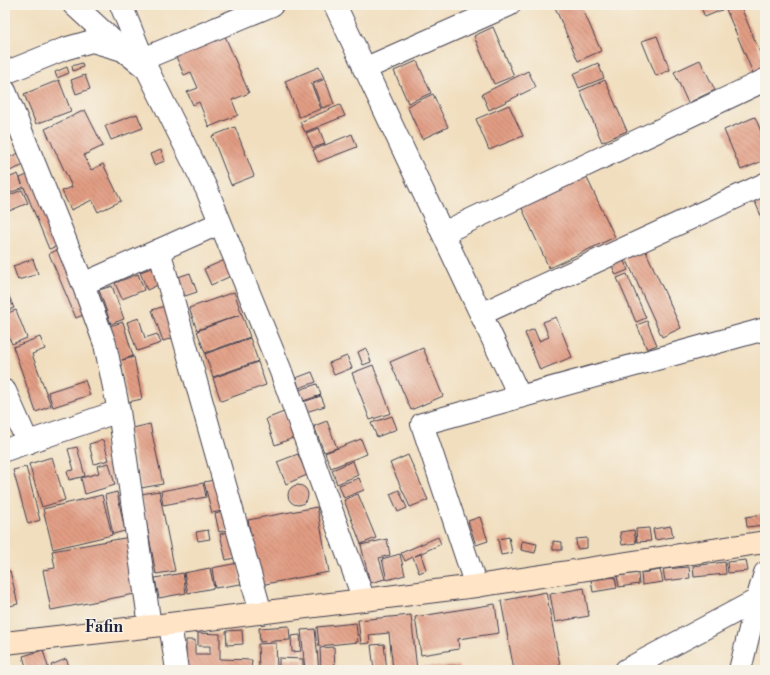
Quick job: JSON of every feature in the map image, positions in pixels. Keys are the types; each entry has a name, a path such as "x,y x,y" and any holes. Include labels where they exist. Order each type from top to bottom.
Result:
{"main road":[{"path":"5,643 476,586 765,542"}],"street":[{"path":"74,5 123,50 145,64"},
{"path":"121,5 145,64 207,190 280,369 364,600"},
{"path":"145,64 272,5"},
{"path":"335,5 520,397"},
{"path":"364,69 509,5"},
{"path":"5,73 64,49 92,41 123,50"},
{"path":"443,233 765,80"},
{"path":"5,91 83,284 105,344 160,625 177,670"},
{"path":"481,314 765,184"},
{"path":"83,284 220,223"},
{"path":"159,250 262,612"},
{"path":"476,586 422,424 765,329"},
{"path":"5,391 28,443"},
{"path":"5,450 119,412"},
{"path":"740,670 765,573"},
{"path":"626,670 757,600"}],"building":[{"path":"554,5 581,5 601,51 578,61"},
{"path":"700,5 722,5 724,9 705,17"},
{"path":"730,5 740,5 765,64 765,68 753,73 725,7"},
{"path":"493,27 514,76 494,84 474,36"},
{"path":"223,31 249,93 232,100 238,115 209,127 199,102 193,105 187,92 198,88 191,72 184,75 174,52"},
{"path":"657,36 670,70 656,76 642,41"},
{"path":"700,60 715,90 688,103 674,72"},
{"path":"417,61 431,93 408,103 394,71"},
{"path":"82,63 83,67 73,71 72,66"},
{"path":"598,63 604,78 579,88 573,74"},
{"path":"67,67 69,73 57,78 55,72"},
{"path":"319,67 324,78 311,83 321,109 299,117 285,81"},
{"path":"528,71 536,87 489,110 482,94"},
{"path":"85,75 90,89 76,94 71,80"},
{"path":"325,79 334,104 322,108 313,84"},
{"path":"59,80 71,111 36,124 24,94"},
{"path":"605,80 627,131 602,142 580,91"},
{"path":"433,94 448,127 422,139 407,106"},
{"path":"340,105 345,116 305,132 300,122"},
{"path":"509,105 523,136 489,150 476,119"},
{"path":"85,110 103,146 84,155 91,170 103,164 121,201 98,212 92,200 71,210 62,191 72,187 45,129"},
{"path":"137,114 143,128 111,140 105,126"},
{"path":"755,117 765,141 765,160 741,170 724,130"},
{"path":"235,127 254,176 231,185 212,136"},
{"path":"319,128 325,144 313,148 306,133"},
{"path":"352,134 357,147 318,162 313,150"},
{"path":"161,150 165,161 154,165 150,154"},
{"path":"19,153 24,165 5,173 5,159"},
{"path":"32,173 60,245 49,249 24,187 5,195 5,179 18,174 22,184 20,178"},
{"path":"586,176 615,237 549,268 521,206"},
{"path":"765,189 765,225 752,195"},
{"path":"22,190 28,203 9,211 5,203 5,197"},
{"path":"643,245 681,328 662,337 624,254"},
{"path":"63,247 90,312 76,318 49,254"},
{"path":"621,255 628,270 616,275 609,259"},
{"path":"33,259 38,274 18,280 13,266"},
{"path":"225,260 231,276 211,285 204,269"},
{"path":"154,267 160,284 147,290 140,272"},
{"path":"190,273 197,292 185,296 178,277"},
{"path":"138,274 144,290 122,299 115,283"},
{"path":"627,274 646,318 636,322 617,278"},
{"path":"112,286 124,319 111,324 99,290"},
{"path":"5,287 14,308 5,311"},
{"path":"234,292 250,337 205,353 197,331 239,315 197,330 189,308"},
{"path":"168,305 179,336 163,341 152,310"},
{"path":"16,310 27,338 12,344 5,328 5,314"},
{"path":"556,317 572,357 540,370 525,333 534,329 539,341 549,337 543,322"},
{"path":"139,318 145,338 157,334 161,343 137,351 127,322"},
{"path":"647,321 657,345 647,349 637,325"},
{"path":"123,322 133,356 122,360 134,357 142,399 128,402 120,360 110,326"},
{"path":"40,337 45,349 32,354 51,406 36,412 13,347"},
{"path":"250,338 258,361 213,377 205,354"},
{"path":"366,348 371,362 363,365 358,352"},
{"path":"423,348 443,396 411,410 390,362"},
{"path":"347,356 352,368 334,375 329,363"},
{"path":"258,362 266,385 221,401 213,378"},
{"path":"373,365 391,413 370,420 352,373"},
{"path":"312,372 316,382 299,388 296,378"},
{"path":"85,380 90,395 53,407 48,392"},
{"path":"317,384 321,395 303,401 299,390"},
{"path":"321,396 325,406 306,412 303,402"},
{"path":"284,412 293,438 275,445 266,419"},
{"path":"392,416 397,429 377,437 371,423"},
{"path":"327,421 337,448 324,452 314,426"},
{"path":"150,424 163,484 141,488 129,429"},
{"path":"361,439 367,454 331,468 325,453"},
{"path":"103,440 109,460 94,464 89,444"},
{"path":"77,447 85,476 69,480 67,471 74,470 68,449"},
{"path":"298,454 307,475 286,484 277,462"},
{"path":"408,455 428,500 410,507 390,463"},
{"path":"52,457 65,500 42,507 29,464"},
{"path":"353,461 358,475 337,484 332,470"},
{"path":"109,463 115,485 85,494 81,478 99,473 97,466"},
{"path":"26,467 40,520 28,524 13,470"},
{"path":"359,478 364,490 344,498 339,485"},
{"path":"219,479 227,510 212,513 204,482"},
{"path":"203,483 206,497 163,505 161,491"},
{"path":"298,485 305,488 308,495 305,502 298,505 291,502 288,495 291,488"},
{"path":"399,490 407,508 398,512 390,494"},
{"path":"159,491 175,571 156,574 141,494"},
{"path":"117,492 125,531 113,534 105,495"},
{"path":"358,494 376,538 361,544 344,500"},
{"path":"102,495 112,535 53,549 43,509"},
{"path":"317,507 329,572 260,585 248,520"},
{"path":"227,511 232,529 219,532 215,514"},
{"path":"763,514 764,525 747,527 746,517"},
{"path":"480,517 488,541 476,545 468,521"},
{"path":"671,526 673,537 655,540 653,529"},
{"path":"649,528 651,541 637,542 636,529"},
{"path":"208,530 210,539 198,541 196,532"},
{"path":"634,530 636,543 622,545 620,532"},
{"path":"232,531 238,557 226,560 220,534"},
{"path":"130,537 140,593 51,610 43,570 55,568 52,551"},
{"path":"438,537 441,544 415,556 421,554 426,570 419,573 413,557 405,561 401,553"},
{"path":"509,537 512,553 501,555 498,539"},
{"path":"587,538 587,548 577,549 576,539"},
{"path":"387,539 390,555 379,558 385,579 370,583 361,545"},
{"path":"522,541 537,544 535,553 521,550"},
{"path":"553,541 562,542 562,550 553,550"},
{"path":"400,554 405,575 387,580 382,559"},
{"path":"746,560 748,571 728,573 727,562"},
{"path":"725,562 726,574 694,577 693,566"},
{"path":"238,563 241,584 215,588 212,568"},
{"path":"689,567 690,578 665,581 663,569"},
{"path":"210,568 214,588 188,593 184,573"},
{"path":"660,570 663,582 642,585 641,573"},
{"path":"10,571 18,604 5,607 5,572"},
{"path":"183,573 186,593 159,598 155,578"},
{"path":"638,573 639,584 619,587 617,576"},
{"path":"615,577 617,588 593,592 591,580"},
{"path":"584,588 589,616 555,622 550,594"},
{"path":"546,592 561,670 514,670 501,601"},
{"path":"495,604 499,633 458,639 459,649 421,655 415,617"},
{"path":"411,615 417,670 393,670 389,633 369,635 370,643 361,644 358,620"},
{"path":"356,623 358,642 319,646 317,627"},
{"path":"289,626 290,640 260,642 259,628"},
{"path":"315,629 319,670 305,670 301,630"},
{"path":"242,630 243,644 227,645 226,631"},
{"path":"198,633 220,634 220,659 252,660 251,670 186,670 186,640 195,640 195,654 210,654 210,646 198,646"},
{"path":"300,635 301,651 292,652 291,636"},
{"path":"276,643 277,670 259,670 258,644"},
{"path":"384,644 387,670 374,670 371,645"},
{"path":"334,647 335,670 321,670 320,648"},
{"path":"43,650 49,670 27,670 23,656"},
{"path":"279,658 303,659 303,670 279,670"},
{"path":"66,659 71,670 53,670 51,665"},
{"path":"424,666 460,666 460,670 424,670"}],"district":[{"name":"Fafin","path":"104,626"}]}
